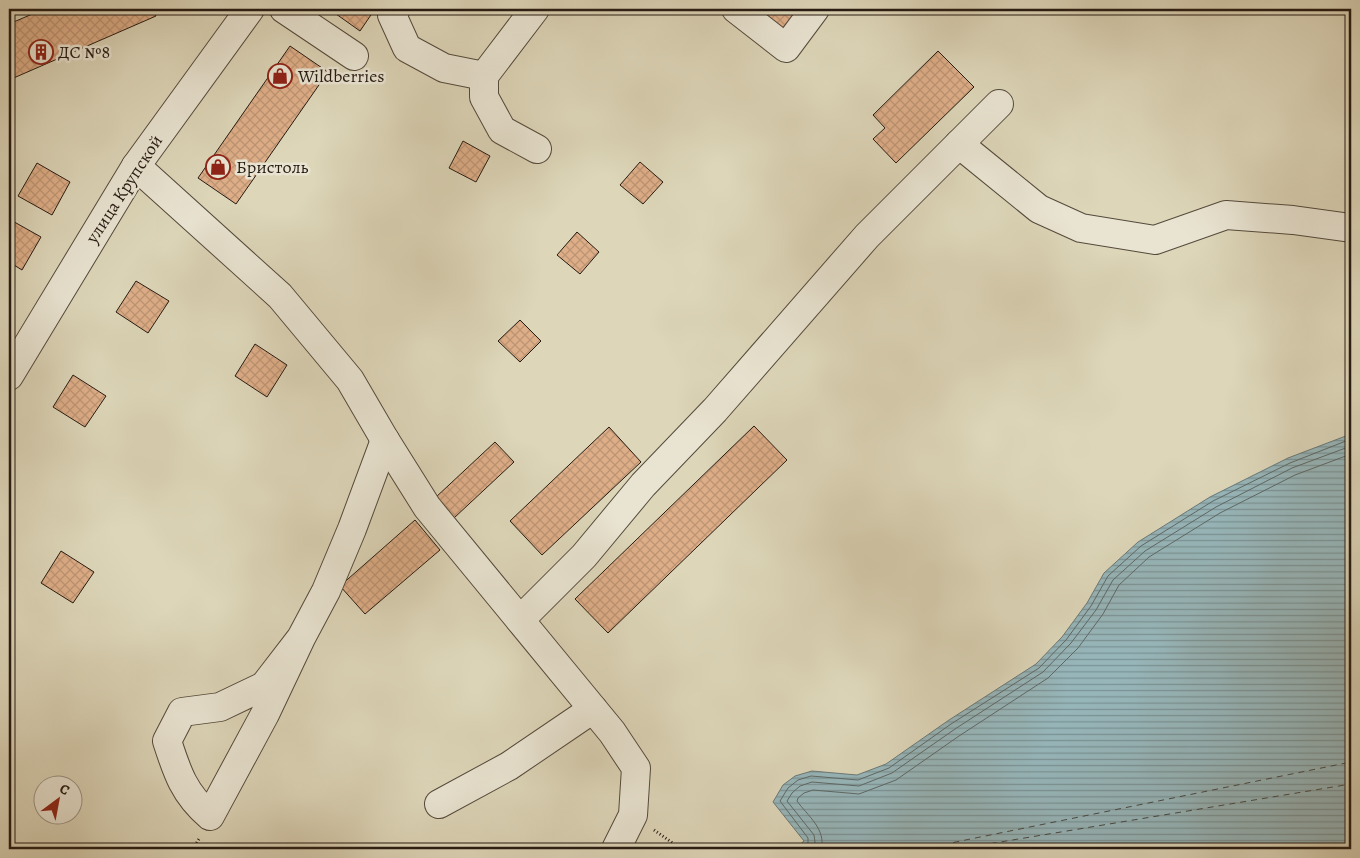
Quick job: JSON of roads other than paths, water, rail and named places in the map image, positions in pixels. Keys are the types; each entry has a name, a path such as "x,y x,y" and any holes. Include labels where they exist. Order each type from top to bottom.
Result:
{"street":[{"name":"улица Крупской","path":"9,376 136,166 250,9"},
{"path":"284,9 354,56"},
{"path":"396,9 392,15 407,48 444,68 484,76"},
{"path":"534,9 484,76 484,97 502,130 537,149"},
{"path":"736,9 786,48 816,9"},
{"path":"520,620 584,556 643,485 714,410 867,236 999,104"},
{"path":"959,144 1040,209 1081,228 1156,240 1226,216 1293,220 1351,228"},
{"path":"136,166 280,296 350,380 427,507 612,732 636,768 633,814 616,849"},
{"path":"301,638 264,686 220,706 182,712 168,741 179,777 198,806 210,816 265,714 301,638 326,591 352,529 385,440"},
{"path":"439,804 509,766 593,709"}],"water":[{"path":"1351,434 1351,849 794,849 804,841 773,802 783,785 795,776 812,771 857,775 886,764 949,720 1036,664 1062,637 1087,603 1104,573 1138,542 1210,497 1288,458"}],"place":[{"name":"ДС №8","path":"41,52"},
{"name":"Wildberries","path":"280,76"},
{"name":"Бристоль","path":"218,167"}]}
